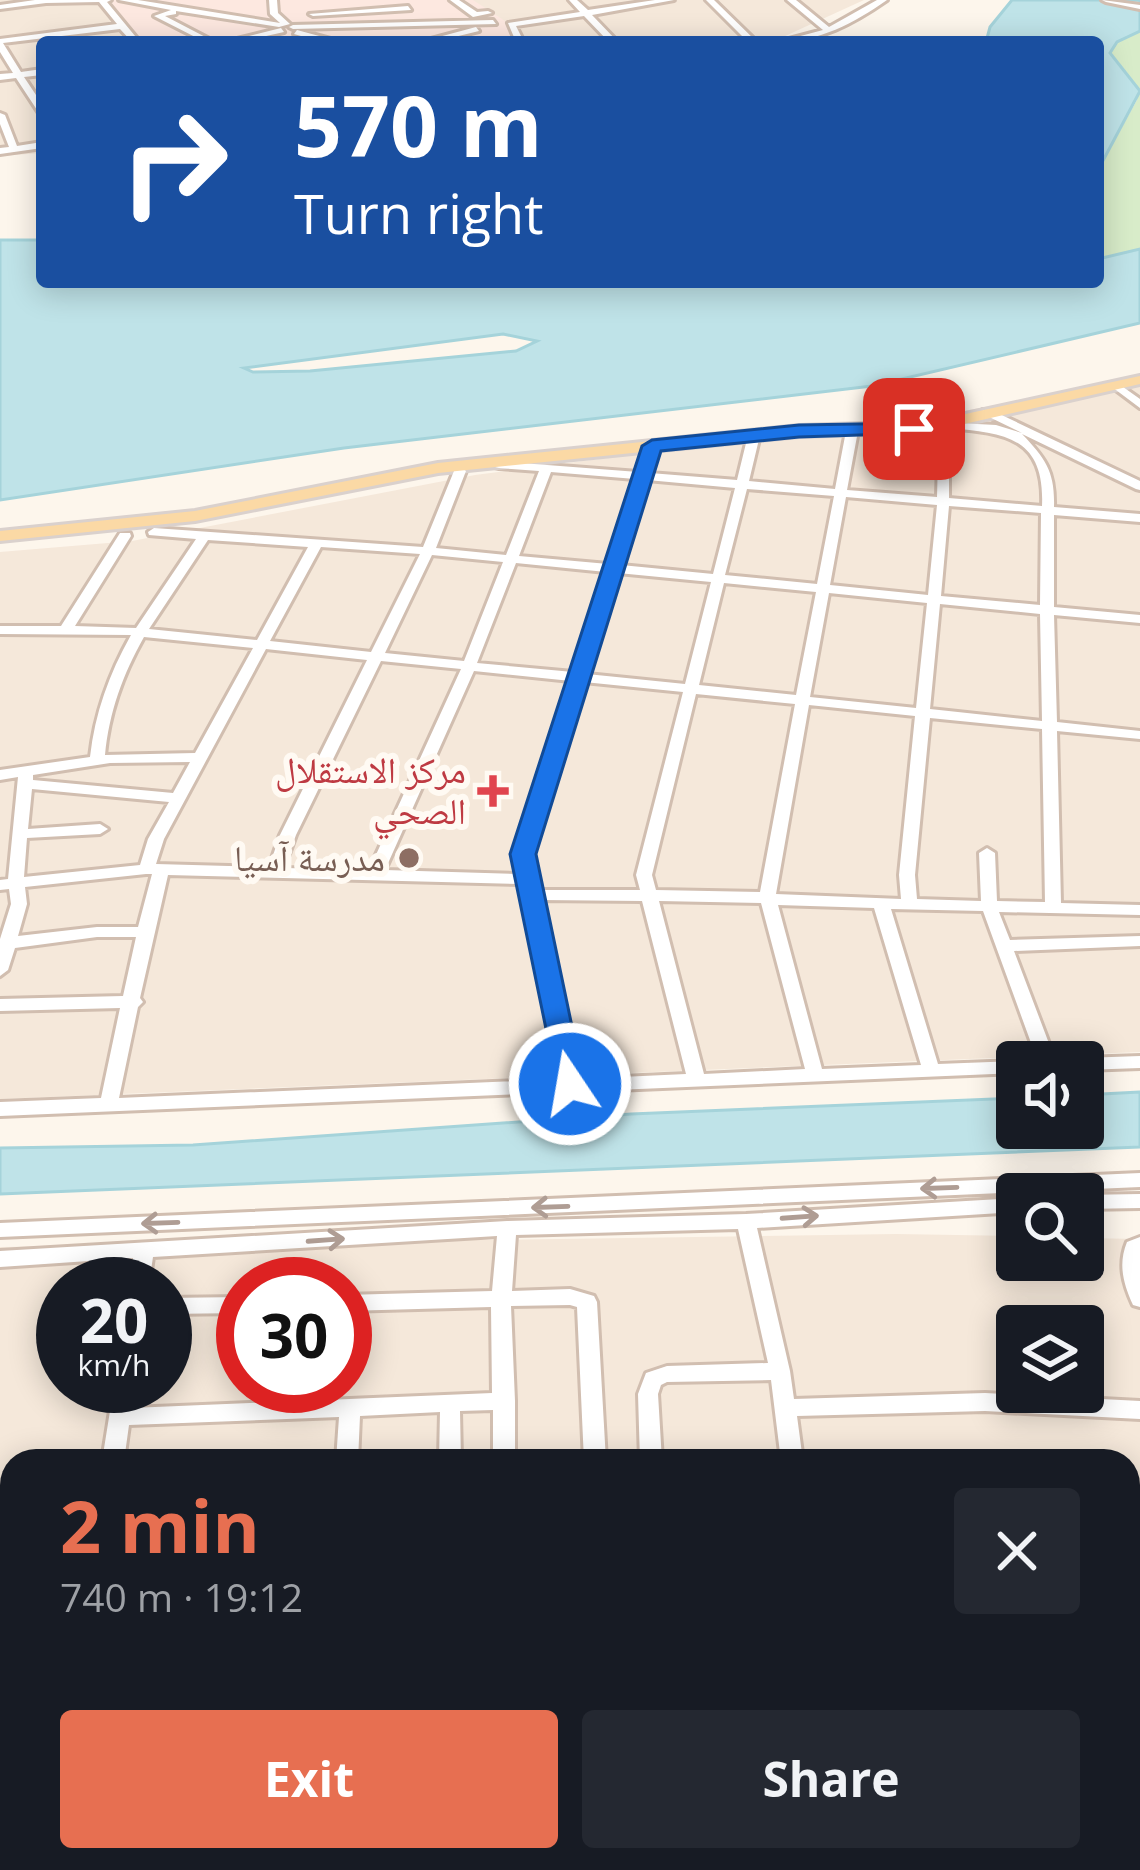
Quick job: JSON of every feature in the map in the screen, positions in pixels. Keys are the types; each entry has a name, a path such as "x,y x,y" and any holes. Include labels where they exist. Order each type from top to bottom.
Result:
{"main road":[{"path":"0,548 154,532 499,464 754,435 943,424 1140,380"},
{"path":"0,536 146,523 417,471 468,469"}],"street":[{"path":"47,1 57,0"},
{"path":"123,0 286,27 493,20"},
{"path":"195,0 182,10 158,16 199,36"},
{"path":"273,0 274,14 286,27 310,36"},
{"path":"252,36 286,27 340,0"},
{"path":"454,0 476,15 513,24 670,0"},
{"path":"471,0 493,20"},
{"path":"573,0 608,36"},
{"path":"710,0 747,36"},
{"path":"791,0 829,31"},
{"path":"1106,0 1140,7"},
{"path":"33,1 59,36"},
{"path":"0,6 33,1 105,2 131,36"},
{"path":"808,36 829,31 873,2"},
{"path":"314,14 408,4 423,36"},
{"path":"360,25 361,6"},
{"path":"444,36 493,20"},
{"path":"513,24 518,36"},
{"path":"70,36 123,26"},
{"path":"36,40 0,43 36,101"},
{"path":"0,77 36,73"},
{"path":"1,115 14,149"},
{"path":"0,151 36,146"},
{"path":"1116,385 1140,406"},
{"path":"987,412 1140,486"},
{"path":"909,904 907,874 943,504 943,424 996,429 1024,440 1048,474 1053,908"},
{"path":"815,1075 768,898 852,430"},
{"path":"696,1079 649,896 646,862 754,435"},
{"path":"570,1084 528,887 525,843 652,446"},
{"path":"499,464 1140,518"},
{"path":"276,869 288,835 468,469"},
{"path":"376,872 469,666 546,469"},
{"path":"154,532 428,551 1140,619"},
{"path":"67,627 125,536"},
{"path":"98,760 111,689 141,632 204,536"},
{"path":"109,1104 134,1001 154,869 178,798 317,542"},
{"path":"0,630 67,627 141,632 1140,735"},
{"path":"25,777 98,760 201,757"},
{"path":"117,793 135,758"},
{"path":"0,775 178,798"},
{"path":"0,970 19,904 9,884 21,830 25,777"},
{"path":"0,829 100,829"},
{"path":"987,853 989,906 1039,1041"},
{"path":"9,884 154,869 276,869 376,872 649,896 1140,910"},
{"path":"881,903 931,1070"},
{"path":"4,944 97,932 146,932"},
{"path":"1004,946 1140,941"},
{"path":"0,1005 134,1001"},
{"path":"1104,1063 1140,1062"},
{"path":"0,1109 996,1068"},
{"path":"0,1230 1140,1180"},
{"path":"1104,1202 1140,1201"},
{"path":"0,1258 507,1228 746,1221 996,1206"},
{"path":"254,1220 256,1245"},
{"path":"746,1221 780,1371 790,1449"},
{"path":"504,1449 501,1301 507,1228"},
{"path":"1140,1244 1134,1247 1130,1267 1140,1299"},
{"path":"143,1257 144,1253"},
{"path":"372,1303 570,1297 587,1302 594,1449"},
{"path":"650,1449 647,1408 653,1379 668,1374 780,1371"},
{"path":"372,1409 505,1401"},
{"path":"785,1408 1019,1402 1140,1410"},
{"path":"449,1449 450,1404"},
{"path":"115,1449 120,1413"},
{"path":"119,1417 251,1413"},
{"path":"348,1449 350,1413"}],"shaded area":[{"path":"0,0 864,0 785,36 36,36 36,153 0,156"},
{"path":"101,0 473,0 511,25 516,36 130,36"},
{"path":"1140,378 1140,1052 1104,1053 1104,1041 996,1041 996,1058 0,1099 0,552 132,541 475,475 953,413"},
{"path":"996,1236 996,1281 1104,1281 1104,1238 1140,1239 1140,1449 0,1449 0,1247"}],"green space":[{"path":"1140,31 1140,249 1104,258 1104,159 1137,100 1138,87 1110,53 1117,42"}],"water":[{"path":"1012,0 1140,0 1140,31 1117,42 1110,53 1140,91 1104,159 1104,36 988,36"},
{"path":"0,240 36,240 36,288 1104,288 1104,258 1140,249 1140,323 872,386 344,448 0,500","holes":["503,334 537,341 516,351 310,371 244,368"]},
{"path":"1140,1092 1140,1147 1104,1148 1104,1094"},
{"path":"996,1099 996,1149 1091,1149 0,1194 0,1148 193,1145 631,1114"}],"place":[{"name":"مركز الاستقلال الصحي","path":"493,791"},
{"name":"مدرسة آسيا","path":"409,858"}],"route":[{"path":"570,1084 523,854 652,446 799,431 914,429"}]}
